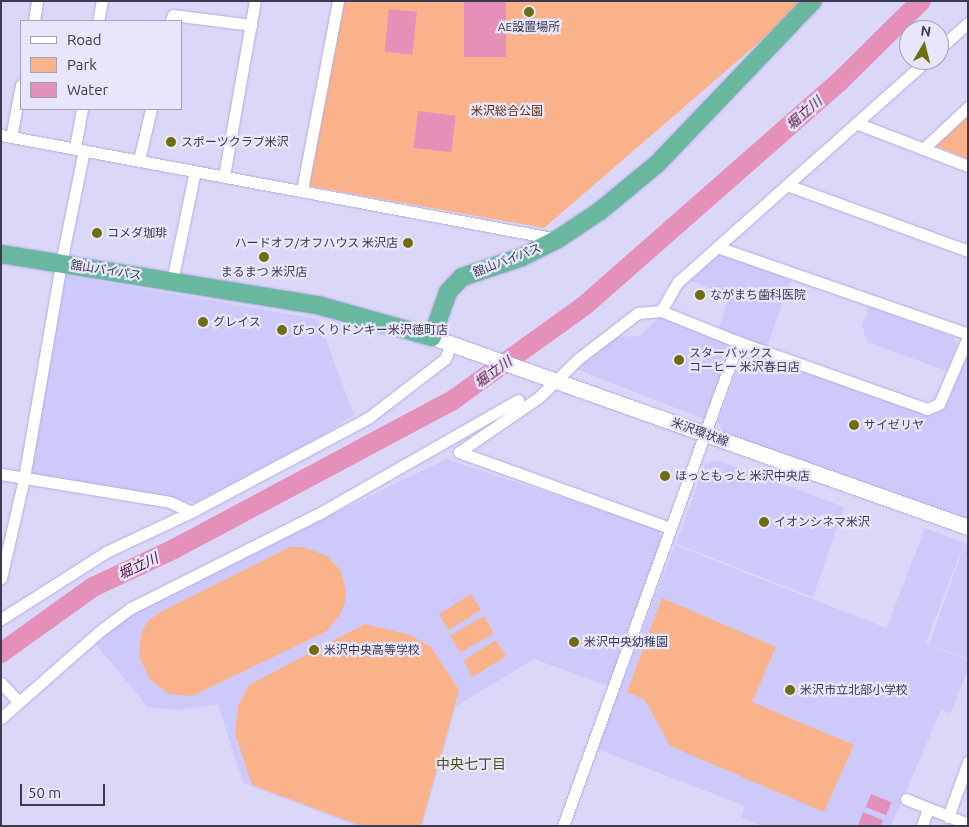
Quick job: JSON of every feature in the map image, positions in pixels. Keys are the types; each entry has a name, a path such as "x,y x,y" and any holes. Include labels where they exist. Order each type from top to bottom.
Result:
{"highway":[{"name":"舘山バイパス","path":"1,254 321,306 432,337 448,292 462,277 522,257 558,239 600,211 658,163 814,1"}],"main road":[{"name":"米沢環状線","path":"432,337 555,379 968,527"}],"street":[{"path":"34,20 37,1"},
{"path":"98,20 102,1"},
{"path":"224,176 255,1"},
{"path":"302,190 338,1"},
{"path":"171,20 173,16 251,25"},
{"path":"949,40 968,23"},
{"path":"661,311 678,282 916,70"},
{"path":"20,88 6,136 558,239"},
{"path":"923,149 968,107"},
{"path":"1,578 24,478 79,149 82,110"},
{"path":"139,160 151,110"},
{"path":"856,123 968,166"},
{"path":"172,281 194,171"},
{"path":"788,184 968,251"},
{"path":"670,528 460,452 538,398 555,379 638,313 661,311 738,342 927,409 939,404 968,336 717,247"},
{"path":"563,826 738,342"},
{"path":"1,619 106,552 191,512 390,404 445,359 451,343"},
{"path":"1,718 100,631 131,608 320,513 518,400"},
{"path":"1,474 170,502 191,512"},
{"path":"5,686 19,702"},
{"path":"948,816 968,762"},
{"path":"906,799 968,824"},
{"path":"922,826 928,809"}],"shaded area":[{"path":"725,255 791,280 767,346 719,328 729,295 690,281 717,256"},
{"path":"62,275 318,319 354,415 316,439 195,503 29,473"},
{"path":"869,306 953,337 957,345 947,371 867,342 862,325"},
{"path":"660,317 727,342 731,352 704,419 576,369 615,337 640,336"},
{"path":"749,351 928,415 944,409 968,354 968,519 724,434 718,422 741,357"},
{"name":"米沢中央高等学校","path":"446,459 658,529 662,539 611,687 534,659 456,706 422,826 357,826 243,783 218,704 179,710 148,707 93,641 131,612"},
{"path":"717,460 844,507 813,597 676,544 705,464"},
{"path":"925,528 964,543 926,643 887,628"},
{"path":"965,543 968,544 968,659 929,644"},
{"name":"米沢市立北部小学校","path":"675,545 968,660 968,670 950,714 941,710 891,826 763,826 741,818 745,806 597,749"}],"green space":[{"name":"米沢総合公園","path":"343,1 807,1 544,228 309,186"},
{"path":"968,115 968,159 936,146"},
{"path":"290,547 303,547 327,556 341,571 346,590 345,602 341,613 327,631 192,696 169,694 150,680 139,656 141,634 147,622 160,612"},
{"path":"471,594 481,610 449,630 439,614"},
{"path":"662,598 776,647 752,702 854,745 824,812 670,746 645,700 627,692"},
{"path":"484,616 494,633 460,653 450,636"},
{"path":"365,624 410,635 431,647 459,690 421,826 362,826 252,785 235,733 238,706 249,685"},
{"path":"496,640 506,656 473,677 463,661"}],"water":[{"path":"464,1 506,1 506,57 464,57"},
{"path":"389,9 417,12 412,55 385,52"},
{"path":"418,111 456,116 451,152 413,148"},
{"path":"871,794 891,802 886,815 866,807"},
{"path":"863,812 883,820 881,826 858,826"}],"waterway":[{"name":"堀立川","path":"1,653 93,587 174,549 453,400 584,306 839,82 921,1"}],"place":[{"name":"AE設置場所","path":"529,12"},
{"name":"スポーツクラブ米沢","path":"171,142"},
{"name":"コメダ珈琲","path":"97,233"},
{"name":"ハードオフ/オフハウス 米沢店","path":"408,243"},
{"name":"まるまつ 米沢店","path":"264,257"},
{"name":"ながまち歯科医院","path":"700,295"},
{"name":"グレイス","path":"203,322"},
{"name":"びっくりドンキー米沢徳町店","path":"282,330"},
{"name":"スターバックス コーヒー 米沢春日店","path":"679,360"},
{"name":"サイゼリヤ","path":"854,425"},
{"name":"ほっともっと 米沢中央店","path":"665,476"},
{"name":"イオンシネマ米沢","path":"764,522"},
{"name":"米沢中央幼稚園","path":"574,642"},
{"name":"米沢中央高等学校","path":"314,650"},
{"name":"米沢市立北部小学校","path":"790,690"}],"district":[{"name":"中央七丁目","path":"471,764"}]}
